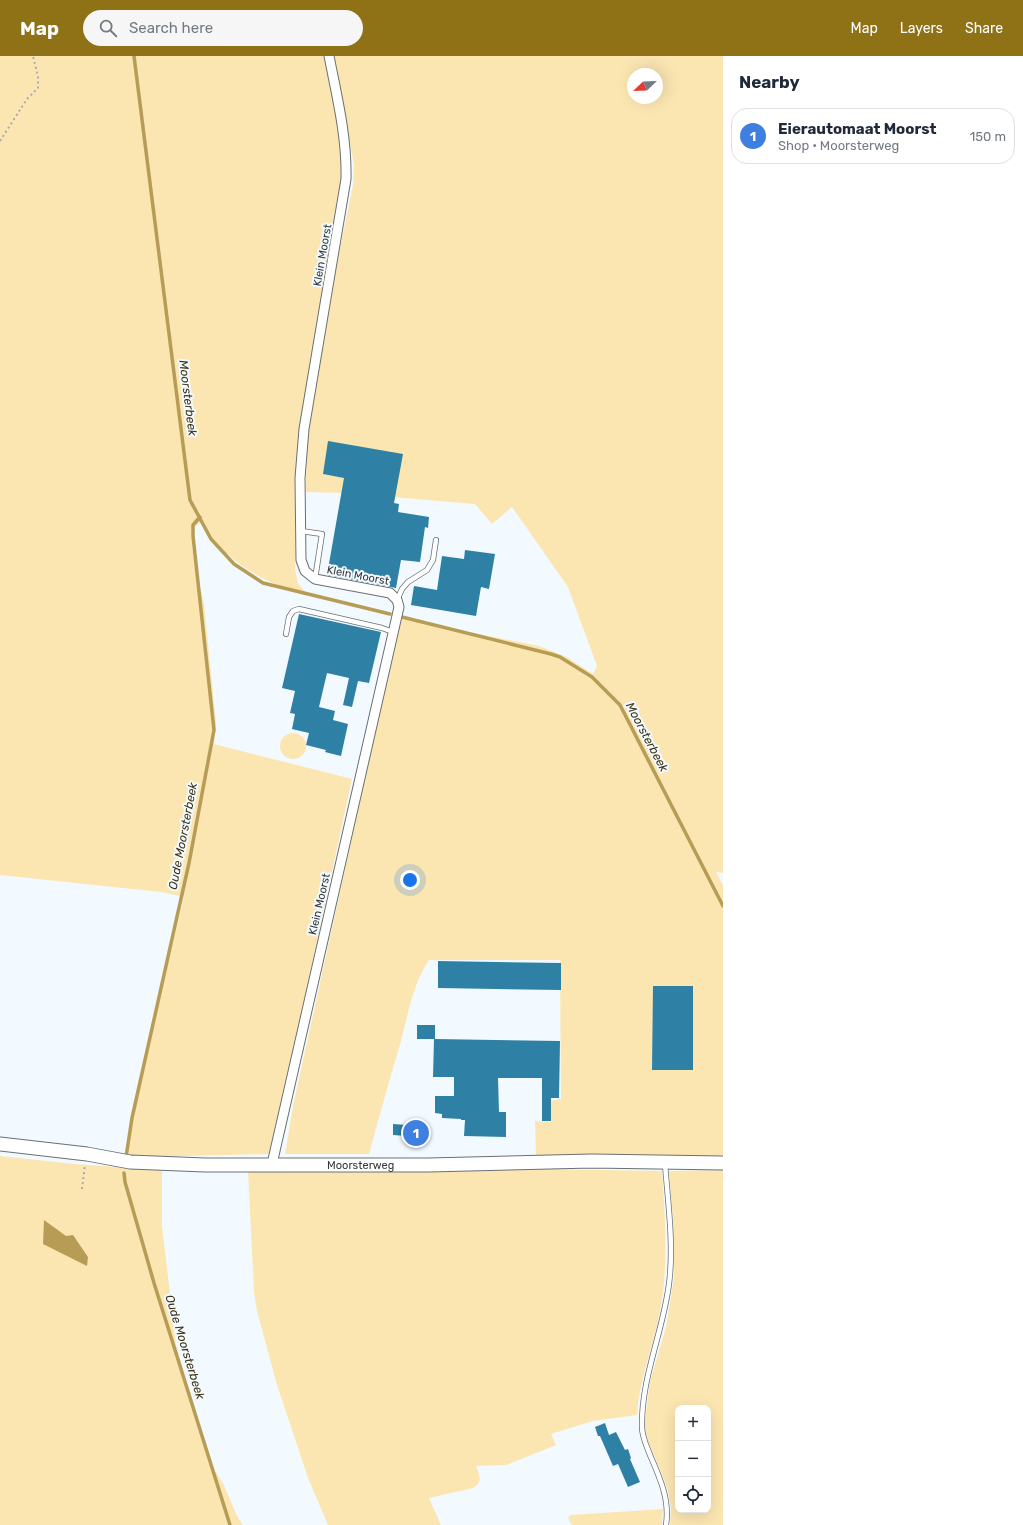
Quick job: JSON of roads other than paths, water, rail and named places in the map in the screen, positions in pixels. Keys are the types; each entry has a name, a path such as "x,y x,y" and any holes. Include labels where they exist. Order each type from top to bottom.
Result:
{"street":[{"name":"Klein Moorst","path":"272,1164 399,607 397,600 390,593 315,579 305,571 300,560 300,478 304,429 346,179 347,158 345,139 329,56"},
{"name":"Moorsterweg","path":"0,1144 87,1154 130,1162 205,1165 428,1165 592,1161 723,1163"}],"lane":[{"path":"300,531 322,534 315,579"},
{"path":"397,600 402,589 408,582 427,570 433,560 436,540"},
{"path":"286,634 289,617 293,611 299,609 382,628 393,632"},
{"path":"665,1162 670,1234 669,1284 662,1324 644,1392 642,1430 667,1502 666,1525"}],"waterway":[{"name":"Moorsterbeek","path":"134,56 190,500 211,539 234,564 263,583 390,614"},
{"name":"Oude Moorsterbeek","path":"126,1157 132,1118 189,863 214,730 193,536 193,525 200,517"},
{"name":"Moorsterbeek","path":"402,617 551,654 560,657 592,677 620,705 723,906"},
{"name":"Oude Moorsterbeek","path":"124,1173 125,1182 154,1283 230,1525"}],"place":[{"name":"Eierautomaat Moorst","path":"416,1133"}]}
